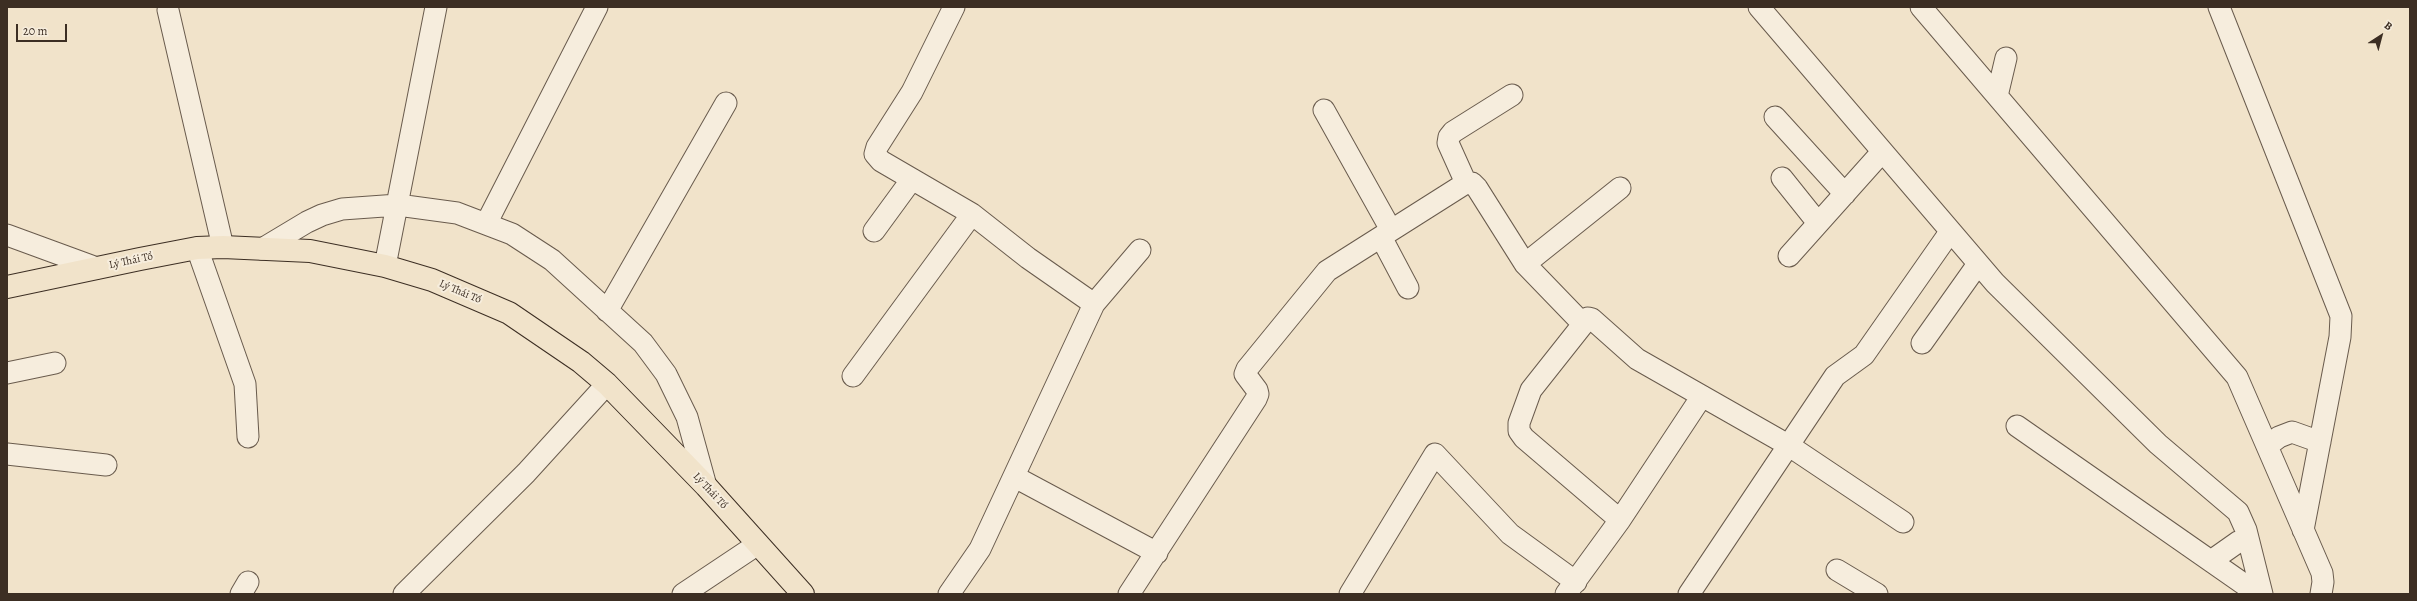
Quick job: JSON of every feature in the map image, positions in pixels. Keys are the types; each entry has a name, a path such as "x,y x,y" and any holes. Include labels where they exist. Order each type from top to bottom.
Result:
{"main road":[{"name":"Lý Thái Tổ","path":"7,287 197,248 223,247 310,250 385,266 432,280 509,314 581,362 607,384 706,486 803,594"}],"street":[{"path":"385,266 436,7"},
{"path":"486,224 596,7"},
{"path":"954,7 912,92 877,147 875,154 881,161 972,214 1028,258 1094,304"},
{"path":"1759,7 1978,264 2158,444 2238,512 2244,521 2262,594"},
{"path":"1921,7 2237,377 2322,573 2323,582 2321,594"},
{"path":"2219,7 2341,316 2340,337 2303,530"},
{"path":"168,10 223,247"},
{"path":"1997,96 2006,58"},
{"path":"1466,184 1448,143 1450,137 1453,132 1512,95"},
{"path":"607,311 726,102"},
{"path":"1324,110 1386,233 1408,288"},
{"path":"1775,117 1845,194"},
{"path":"1789,256 1882,152"},
{"path":"1782,178 1818,223"},
{"path":"874,231 912,179"},
{"path":"1129,594 1157,554 1258,394 1245,374 1247,369 1327,271 1466,184 1472,183 1477,188 1525,264 1582,323"},
{"path":"1525,264 1620,188"},
{"path":"262,249 307,222 322,215 342,209 398,205 457,213 512,234 552,260 643,343 666,374 687,417 706,486"},
{"path":"853,376 972,214"},
{"path":"1689,594 1835,376 1850,364 1950,232"},
{"path":"7,234 97,268"},
{"path":"197,248 245,384 248,437"},
{"path":"949,594 980,549 1015,477 1094,304 1140,250"},
{"path":"1922,342 1978,264"},
{"path":"1620,520 1524,438 1519,431 1519,423 1531,390 1582,323 1588,318 1592,319 1637,359 1788,445 1903,522"},
{"path":"7,373 55,363"},
{"path":"404,594 526,473 607,384"},
{"path":"1350,594 1435,454 1510,534 1571,588 1620,520 1702,396"},
{"path":"2017,426 2258,594"},
{"path":"2267,446 2279,437 2292,432 2320,442"},
{"path":"7,454 106,465"},
{"path":"1015,477 1157,554"},
{"path":"2211,561 2238,542 2248,538"},
{"path":"683,594 758,544"},
{"path":"1837,570 1877,594"}]}
